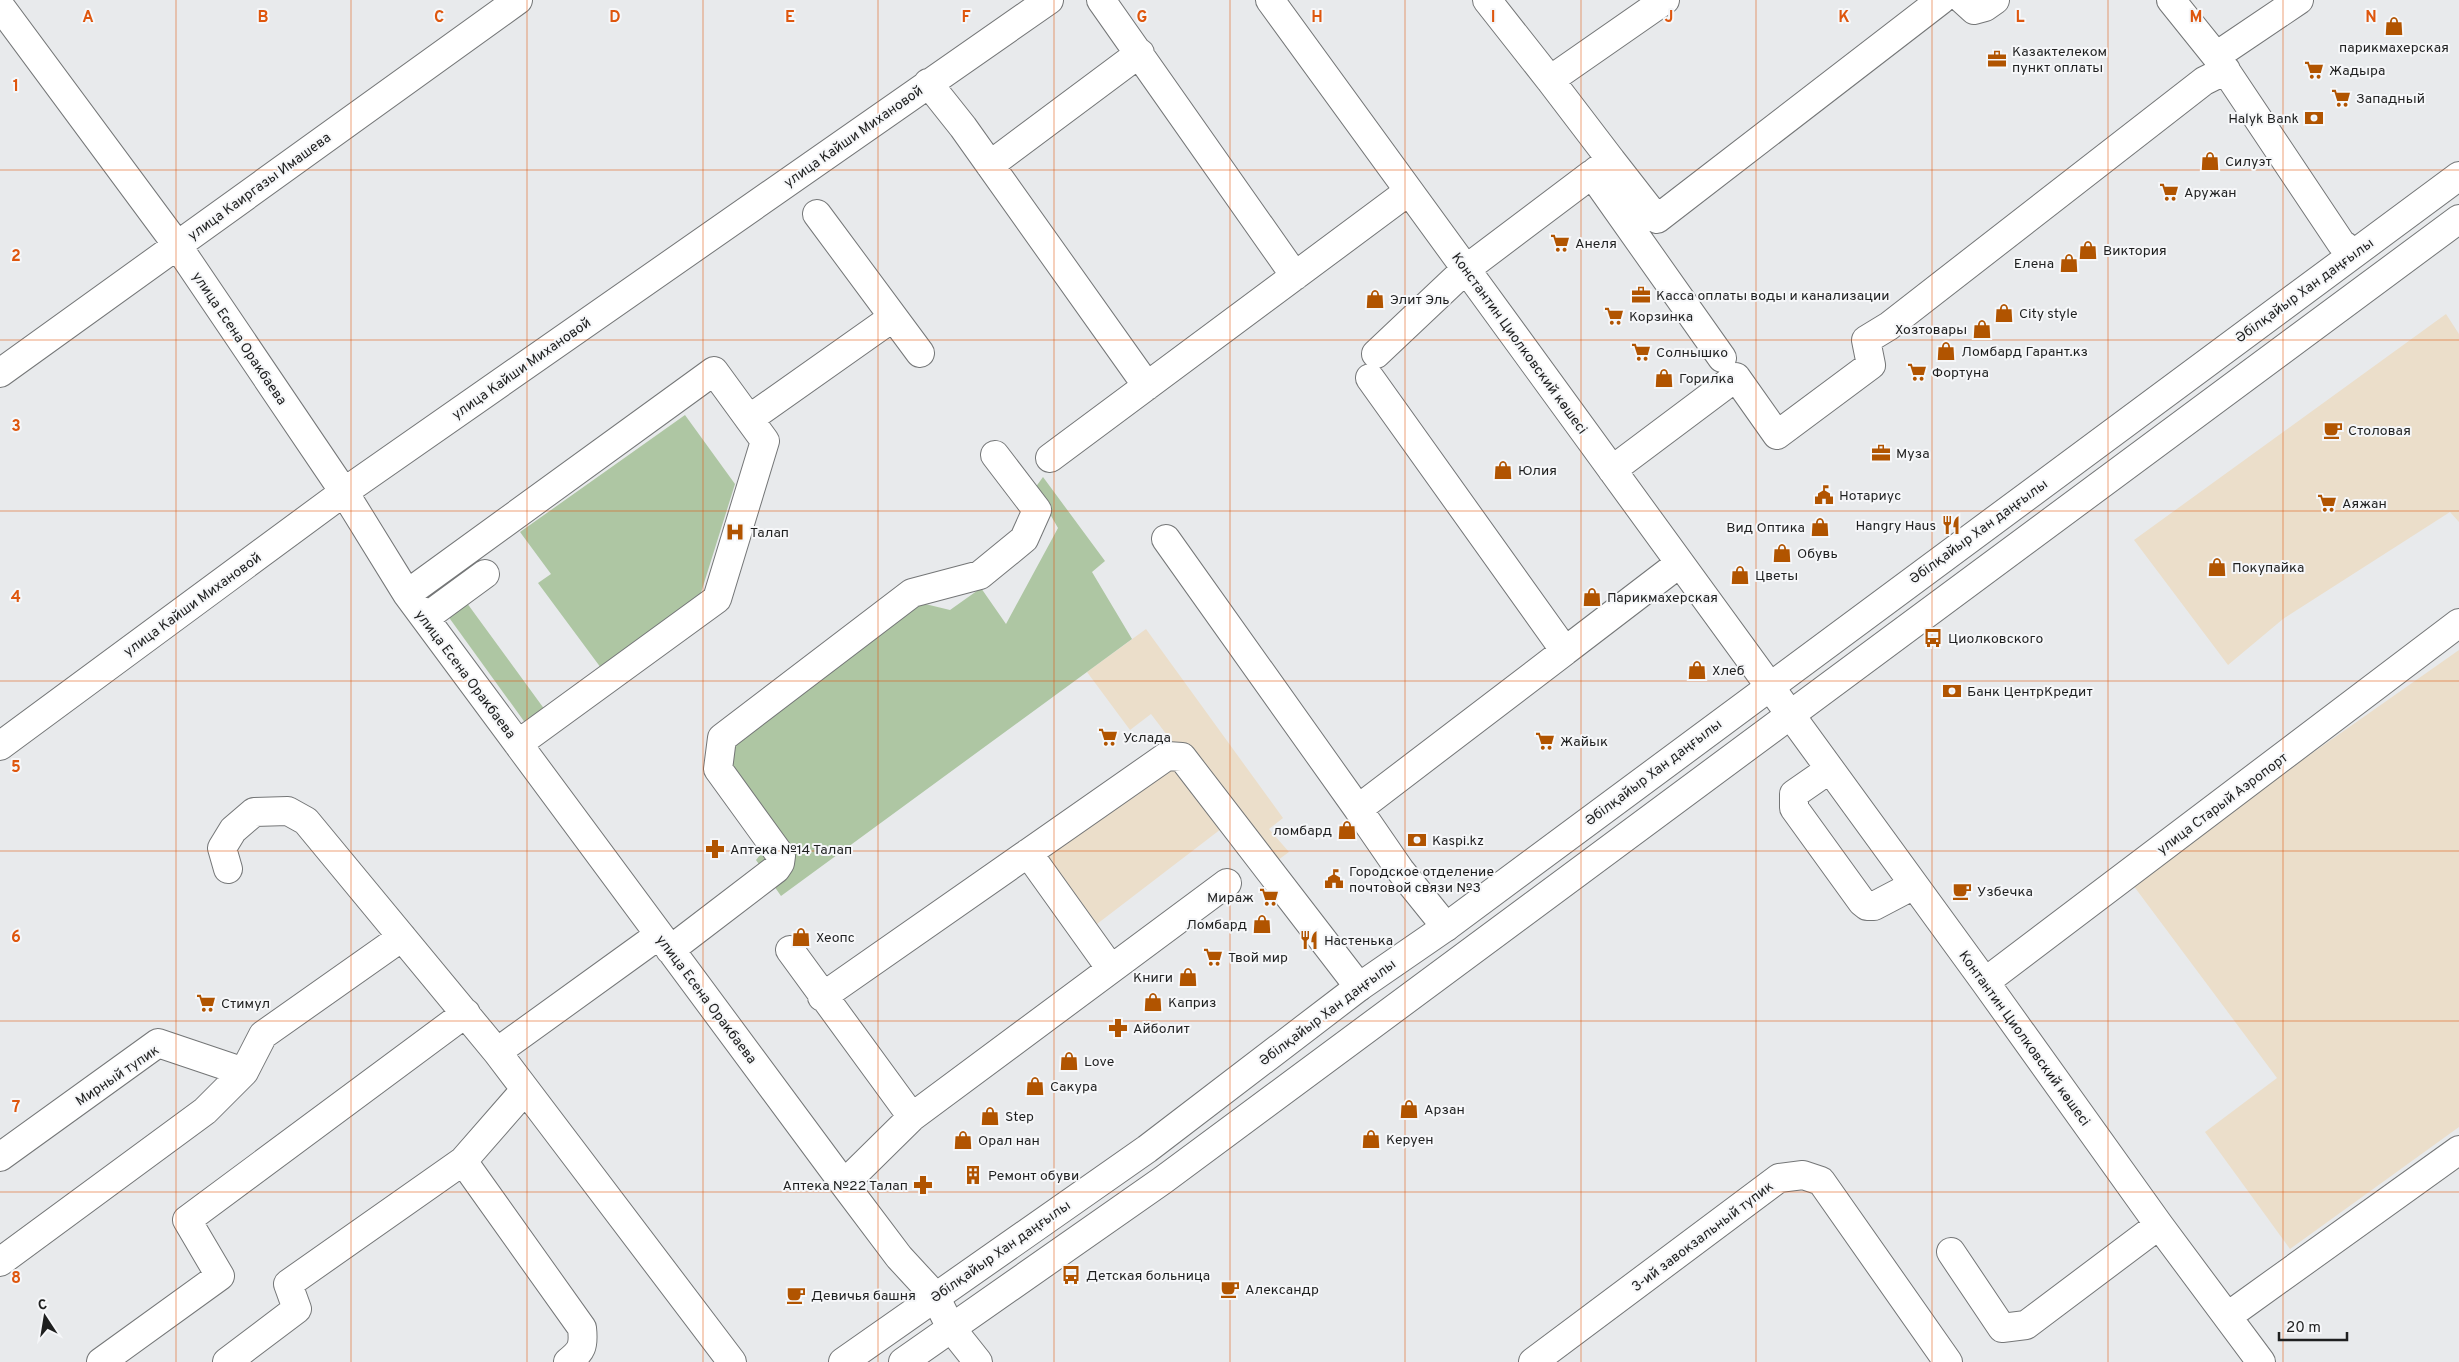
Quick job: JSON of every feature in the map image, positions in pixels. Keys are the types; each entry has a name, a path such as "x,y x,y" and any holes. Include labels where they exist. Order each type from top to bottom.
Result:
{"street":[{"name":"улица Каиргазы Имашева","path":"0,373 518,0"},
{"name":"улица Кайши Михановой","path":"0,746 344,492 1049,0"},
{"path":"1101,0 1295,276"},
{"name":"Константин Циолковский көшесі","path":"1270,0 1790,714"},
{"path":"1487,0 1550,80 1602,167 1722,358"},
{"path":"1550,80 1665,0"},
{"path":"1602,167 1657,218 1941,0"},
{"path":"1963,0 1974,10 1985,7 1994,0"},
{"path":"2171,0 2221,63 2341,243 2354,253"},
{"path":"1612,470 1736,377 1777,435 1871,365 1866,340 1889,326 2204,81 2221,63 2300,0"},
{"name":"улица Есена Оракбаева","path":"5,7 178,245 344,492 407,594 844,1184 899,1257 935,1296 951,1328 978,1362"},
{"path":"990,165 1140,53"},
{"path":"928,83 990,165 1147,386"},
{"path":"1565,651 1373,366 1466,269 1602,167"},
{"name":"Әбілқайыр Хан даңғылы","path":"843,1362 1147,1149 1359,987 1446,927 2459,176"},
{"path":"1050,458 1409,191"},
{"path":"817,214 892,318 920,353"},
{"path":"904,1362 1163,1180 2459,219"},
{"path":"749,419 892,318"},
{"path":"407,594 714,371 765,441 717,599 518,744"},
{"path":"497,1052 776,869 780,863 781,856 718,769 722,738 912,593 980,576 1024,539 1036,510 995,455"},
{"path":"1166,539 1400,870 1446,927"},
{"path":"1358,809 1680,563"},
{"path":"425,618 484,574"},
{"name":"улица Старый Аэропорт","path":"1985,982 2459,623"},
{"name":"Контантин Циолковский көшесі","path":"1790,714 2159,1225 2261,1362"},
{"path":"822,996 1167,756 1182,757 1359,987"},
{"path":"1830,769 1794,794 1792,801 1794,808 1862,902 1867,906 1874,906 1914,885"},
{"path":"228,869 222,848 233,830 254,812 288,811 306,821 497,1052 732,1362"},
{"path":"1028,853 1111,969"},
{"path":"844,1184 912,1117 1227,883"},
{"path":"0,1262 205,1111 244,1072 263,1036 402,937"},
{"path":"790,950 912,1117"},
{"path":"101,1362 220,1276 187,1220 466,1014"},
{"name":"Мирный тупик","path":"0,1157 158,1043 244,1072"},
{"path":"227,1362 298,1309 288,1284 463,1161 525,1090"},
{"path":"2228,1316 2459,1150"},
{"path":"463,1161 582,1328 583,1340 579,1353 568,1362"},
{"name":"3-ий завокзальный тупик","path":"1533,1362 1779,1178 1803,1175 1821,1181 1948,1362"},
{"path":"1951,1252 2002,1328 2026,1325 2159,1225"}],"shaded area":[{"name":"Аяжан","path":"2446,314 2459,334 2459,522 2450,512 2283,619 2228,665 2134,540"},
{"path":"1146,629 1283,818 1269,829 1289,852 1260,873 1221,829 1097,924 1048,856 1113,805 1173,743 1151,714 1130,730 1087,672"},
{"path":"2459,650 2459,1127 2290,1249 2205,1132 2277,1078 2133,885 2271,782"}],"green space":[{"path":"685,415 735,484 700,596 601,668 538,583 551,574 520,532"},
{"path":"1043,477 1105,561 1092,572 1132,639 781,896 756,860 780,831 729,761 737,737 921,603 950,610 981,588 1006,624 1058,528 1035,488"},
{"path":"464,599 545,710 526,724 445,612"}],"place":[{"name":"парикмахерская","path":"2394,26"},
{"name":"Казактелеком пункт оплаты","path":"1997,59"},
{"name":"Жадыра","path":"2314,70"},
{"name":"Западный","path":"2341,98"},
{"name":"Halyk Bank","path":"2314,118"},
{"name":"Силуэт","path":"2210,161"},
{"name":"Аружан","path":"2169,192"},
{"name":"Анеля","path":"1560,243"},
{"name":"Виктория","path":"2088,250"},
{"name":"Елена","path":"2069,263"},
{"name":"Касса оплаты воды и канализации","path":"1641,295"},
{"name":"Элит Эль","path":"1375,299"},
{"name":"City style","path":"2004,313"},
{"name":"Корзинка","path":"1614,316"},
{"name":"Хозтовары","path":"1982,329"},
{"name":"Ломбард Гарант.кз","path":"1946,351"},
{"name":"Солнышко","path":"1641,352"},
{"name":"Фортуна","path":"1917,372"},
{"name":"Горилка","path":"1664,378"},
{"name":"Столовая","path":"2333,430"},
{"name":"Муза","path":"1881,453"},
{"name":"Юлия","path":"1503,470"},
{"name":"Нотариус","path":"1824,495"},
{"name":"Аяжан","path":"2327,503"},
{"name":"Hangry Haus","path":"1951,525"},
{"name":"Вид Оптика","path":"1820,527"},
{"name":"Талап","path":"735,532"},
{"name":"Обувь","path":"1782,553"},
{"name":"Покупайка","path":"2217,567"},
{"name":"Цветы","path":"1740,575"},
{"name":"Парикмахерская","path":"1592,597"},
{"name":"Циолковского","path":"1933,638"},
{"name":"Хлеб","path":"1697,670"},
{"name":"Банк ЦентрКредит","path":"1952,691"},
{"name":"Услада","path":"1108,737"},
{"name":"Жайык","path":"1545,741"},
{"name":"ломбард","path":"1347,830"},
{"name":"Kaspi.kz","path":"1417,840"},
{"name":"Аптека №14 Талап","path":"715,849"},
{"name":"Городское отделение почтовой связи №3","path":"1334,879"},
{"name":"Узбечка","path":"1962,891"},
{"name":"Мираж","path":"1269,897"},
{"name":"Ломбард","path":"1262,924"},
{"name":"Хеопс","path":"801,937"},
{"name":"Настенька","path":"1309,940"},
{"name":"Твой мир","path":"1213,957"},
{"name":"Книги","path":"1188,977"},
{"name":"Каприз","path":"1153,1002"},
{"name":"Стимул","path":"206,1003"},
{"name":"Айболит","path":"1118,1028"},
{"name":"Love","path":"1069,1061"},
{"name":"Сакура","path":"1035,1086"},
{"name":"Арзан","path":"1409,1109"},
{"name":"Step","path":"990,1116"},
{"name":"Керуен","path":"1371,1139"},
{"name":"Орал нан","path":"963,1140"},
{"name":"Ремонт обуви","path":"973,1175"},
{"name":"Аптека №22 Талап","path":"923,1185"},
{"name":"Детская больница","path":"1071,1275"},
{"name":"Александр","path":"1230,1289"},
{"name":"Девичья башня","path":"796,1295"}]}
